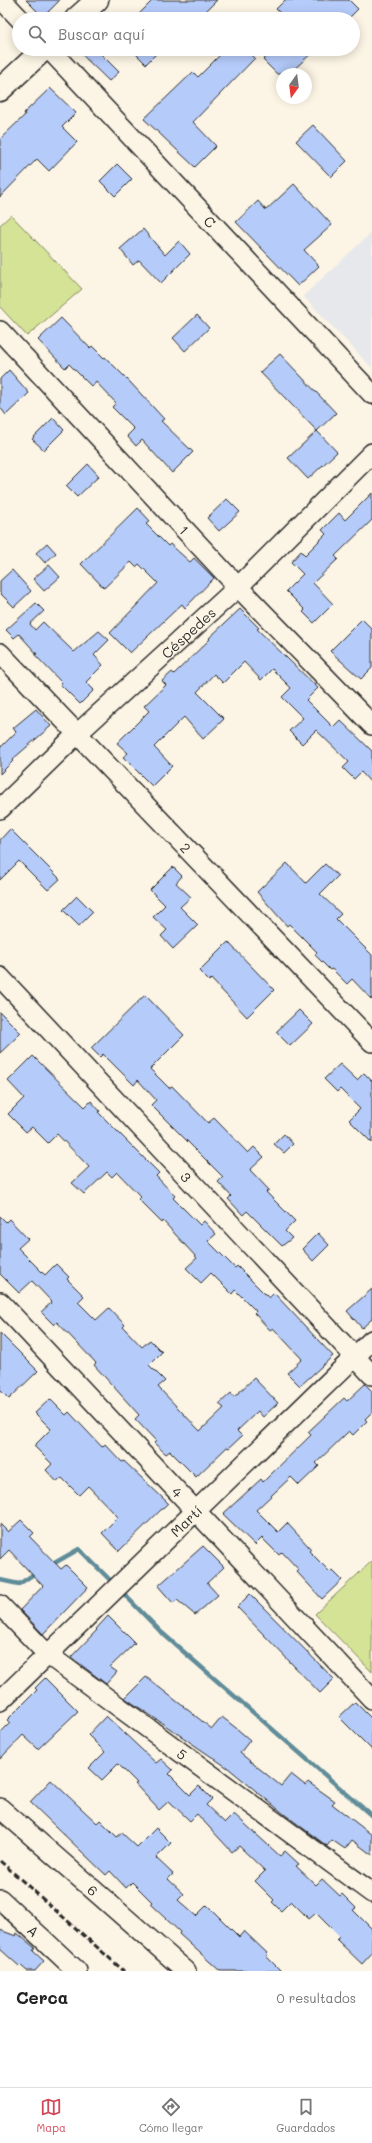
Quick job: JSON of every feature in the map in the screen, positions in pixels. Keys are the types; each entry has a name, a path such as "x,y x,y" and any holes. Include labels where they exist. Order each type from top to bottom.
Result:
{"main road":[{"path":"84,12 97,0"},
{"path":"0,90 36,56"}],"street":[{"path":"2,0 13,12"},
{"name":"C","path":"56,56 372,394"},
{"name":"1","path":"0,331 238,587 372,725"},
{"name":"Céspedes","path":"0,809 77,734 238,587 372,453"},
{"name":"2","path":"0,653 372,1042"},
{"name":"3","path":"0,977 372,1375"},
{"name":"4","path":"0,1302 196,1509 372,1699"},
{"name":"Martí","path":"0,1701 47,1654 125,1581 196,1509 372,1340"},
{"name":"5","path":"0,1605 47,1654 372,1893"},
{"name":"6","path":"0,1808 186,1971"},
{"name":"A","path":"0,1899 69,1968"}],"shaded area":[{"path":"372,232 372,368 303,296"}],"green space":[{"path":"11,215 82,289 27,336 0,307 0,225"},
{"path":"372,1561 372,1672 315,1614"}],"building":[{"path":"26,0 60,0 48,12 38,12"},
{"path":"153,0 217,0 205,12 141,12"},
{"path":"285,0 349,0 358,9 355,12 279,12 276,9"},
{"path":"83,56 103,56 119,72 109,81"},
{"path":"138,56 154,56 146,64"},
{"path":"219,56 253,56 255,58 193,122 216,146 195,167 144,119 193,72 198,77"},
{"path":"267,56 308,56 295,68 276,68 276,73 263,60"},
{"path":"50,88 76,113 62,127 77,142 49,171 37,159 0,197 0,139"},
{"path":"313,125 347,161 331,177 296,141"},
{"path":"117,164 132,179 115,196 100,181"},
{"path":"294,184 332,225 304,250 319,266 298,286 236,222 258,201 266,210"},
{"path":"143,229 165,255 179,241 190,254 161,283 139,260 133,265 120,249"},
{"path":"197,315 209,328 185,351 173,338"},
{"path":"61,318 90,348 92,346 104,358 105,357 129,381 164,419 161,421 193,452 172,473 142,440 136,446 127,436 134,429 112,407 116,403 96,382 92,387 69,364 65,368 38,340"},
{"path":"280,354 336,413 317,431 260,372"},
{"path":"9,370 29,393 6,415 0,407 0,379"},
{"path":"53,418 64,430 44,450 32,439"},
{"path":"317,431 337,452 308,479 288,458"},
{"path":"88,464 99,476 77,497 66,486"},
{"path":"372,493 372,520 335,556 338,559 313,583 333,604 314,623 303,612 305,610 286,591 303,574 291,562 301,551 305,555 326,534 322,530 339,513 345,520"},
{"path":"227,499 240,512 219,531 207,518"},
{"path":"138,508 150,521 146,524 168,546 170,544 190,562 194,558 214,578 185,608 182,604 130,653 110,633 158,583 139,564 136,567 131,562 104,588 81,564"},
{"path":"47,543 56,553 45,563 36,553"},
{"path":"49,565 60,577 44,591 33,579"},
{"path":"12,570 31,591 14,607 0,593 0,581"},
{"path":"36,603 44,611 30,624 35,630 43,622 74,652 99,631 109,640 94,655 103,665 86,682 94,690 80,704 60,684 62,683 35,655 37,654 19,634 14,638 6,630"},
{"path":"240,609 259,628 257,629 318,688 306,700 333,727 340,720 372,751 372,784 361,772 354,779 343,768 349,762 316,730 302,744 289,731 303,718 282,697 291,688 272,669 261,680 244,662 223,683 214,674 197,692 224,719 203,739 184,717 154,747 172,766 152,786 123,757 128,753 117,743 149,711 144,706 166,685 162,681 172,672 174,674"},
{"path":"362,619 372,629 372,668 361,679 330,651"},
{"path":"36,709 51,726 13,759 14,760 0,774 0,745 1,747 16,732 13,728"},
{"path":"10,829 60,879 48,890 19,861 0,880 0,840"},
{"path":"287,863 306,883 325,864 338,876 320,894 341,914 336,919 372,955 372,1000 352,979 347,984 332,969 330,970 315,955 317,952 289,924 287,926 257,892"},
{"path":"173,867 182,876 176,883 191,897 180,907 198,925 173,949 161,936 167,930 153,917 165,905 150,890"},
{"path":"77,896 93,912 79,926 63,910"},
{"path":"228,942 274,990 247,1017 211,979 209,981 199,971"},
{"path":"145,995 184,1035 150,1069 169,1088 172,1086 208,1123 214,1118 248,1153 254,1147 264,1157 250,1170 269,1190 266,1192 295,1221 285,1231 292,1238 282,1246 247,1211 243,1215 228,1199 231,1196 218,1182 223,1177 151,1105 156,1100 138,1080 134,1085 103,1054 100,1057 91,1048"},
{"path":"299,1010 313,1024 290,1046 276,1032"},
{"path":"0,1012 21,1033 0,1053"},
{"path":"33,1056 85,1107 91,1101 100,1111 98,1112 159,1173 156,1176 175,1196 173,1198 200,1225 204,1221 216,1234 208,1241 235,1268 237,1266 269,1298 274,1293 333,1356 300,1386 287,1373 302,1359 273,1328 270,1330 254,1313 256,1311 235,1290 232,1294 211,1273 201,1283 186,1268 197,1258 163,1221 162,1223 138,1199 141,1197 117,1172 112,1177 107,1172 84,1194 72,1183 89,1167 57,1134 48,1143 32,1127 26,1132 8,1114 24,1098 8,1081"},
{"path":"340,1064 357,1080 364,1073 372,1081 372,1143 349,1120 360,1109 340,1089 337,1092 324,1079"},
{"path":"284,1134 293,1144 284,1153 274,1144"},
{"path":"0,1216 6,1222 9,1219 28,1239 18,1248 45,1275 56,1264 69,1277 67,1279 84,1296 78,1302 96,1320 109,1308 125,1325 123,1327 142,1347 150,1340 162,1352 149,1365 165,1381 158,1387 200,1431 224,1408 219,1404 231,1393 234,1397 254,1378 278,1403 263,1417 258,1411 237,1431 242,1436 229,1448 227,1447 196,1477 170,1451 166,1454 154,1443 156,1441 135,1419 139,1415 94,1365 96,1363 57,1322 54,1325 41,1312 52,1302 32,1281 19,1293 0,1274"},
{"path":"318,1233 329,1245 313,1261 302,1249"},
{"path":"372,1289 372,1319 362,1328 347,1311"},
{"path":"0,1333 38,1371 9,1399 0,1390"},
{"path":"365,1384 372,1391 372,1412 365,1419 367,1421 353,1435 349,1431 316,1463 319,1466 299,1485 291,1477 256,1510 278,1532 287,1523 311,1549 309,1551 330,1572 332,1570 342,1580 322,1599 297,1572 299,1570 282,1552 279,1555 262,1538 255,1545 223,1514 261,1479 263,1482 311,1435 308,1432 344,1398 347,1401"},
{"path":"50,1399 66,1415 69,1412 102,1447 105,1444 122,1462 124,1461 168,1503 119,1551 102,1533 118,1517 88,1486 79,1495 62,1478 57,1482 46,1470 52,1464 34,1446 51,1429 35,1413"},
{"path":"21,1520 34,1533 30,1537 61,1569 66,1565 88,1587 43,1634 20,1610 43,1586 9,1550 0,1559 0,1524 8,1532"},
{"path":"203,1546 224,1567 207,1583 218,1595 195,1615 177,1600 173,1603 158,1586"},
{"path":"250,1594 334,1679 320,1693 237,1607"},
{"path":"108,1616 135,1643 110,1667 117,1672 106,1684 71,1657 97,1630 96,1629"},
{"path":"146,1677 212,1729 222,1717 236,1728 250,1740 240,1753 281,1786 291,1774 306,1786 308,1782 335,1801 332,1804 372,1835 372,1855 352,1840 345,1849 332,1840 327,1846 284,1814 228,1768 125,1698"},
{"path":"45,1678 78,1711 38,1749 23,1735 0,1759 0,1733 10,1723 7,1720 37,1690 35,1688"},
{"path":"355,1702 372,1719 372,1750 339,1717"},
{"path":"106,1716 156,1763 161,1759 173,1770 169,1774 190,1795 199,1786 212,1799 206,1805 225,1823 234,1814 280,1856 285,1851 299,1864 296,1866 316,1885 322,1879 340,1896 342,1894 356,1908 353,1910 372,1929 372,1953 362,1964 337,1940 340,1937 316,1913 309,1919 291,1901 281,1911 272,1902 274,1900 255,1881 265,1871 239,1846 232,1852 197,1814 190,1821 169,1801 159,1810 135,1784 137,1783 118,1764 102,1780 89,1768 105,1752 88,1735"},
{"path":"51,1780 97,1823 100,1820 117,1837 122,1833 137,1847 156,1828 171,1843 156,1858 173,1874 168,1879 184,1894 178,1900 196,1916 207,1905 239,1937 244,1931 268,1954 266,1956 281,1971 220,1971 179,1934 180,1932 150,1904 152,1902 132,1882 126,1888 110,1871 106,1875 30,1802"},
{"path":"0,1930 16,1936 17,1933 35,1948 33,1951 44,1961 35,1971 27,1971 20,1965 19,1966 0,1949"}],"waterway":[{"path":"51,1565 79,1549 115,1585"},
{"path":"0,1580 19,1584 37,1572"},
{"path":"120,1590 161,1632 372,1816"}],"railway":[{"path":"0,1861 124,1971"}]}
